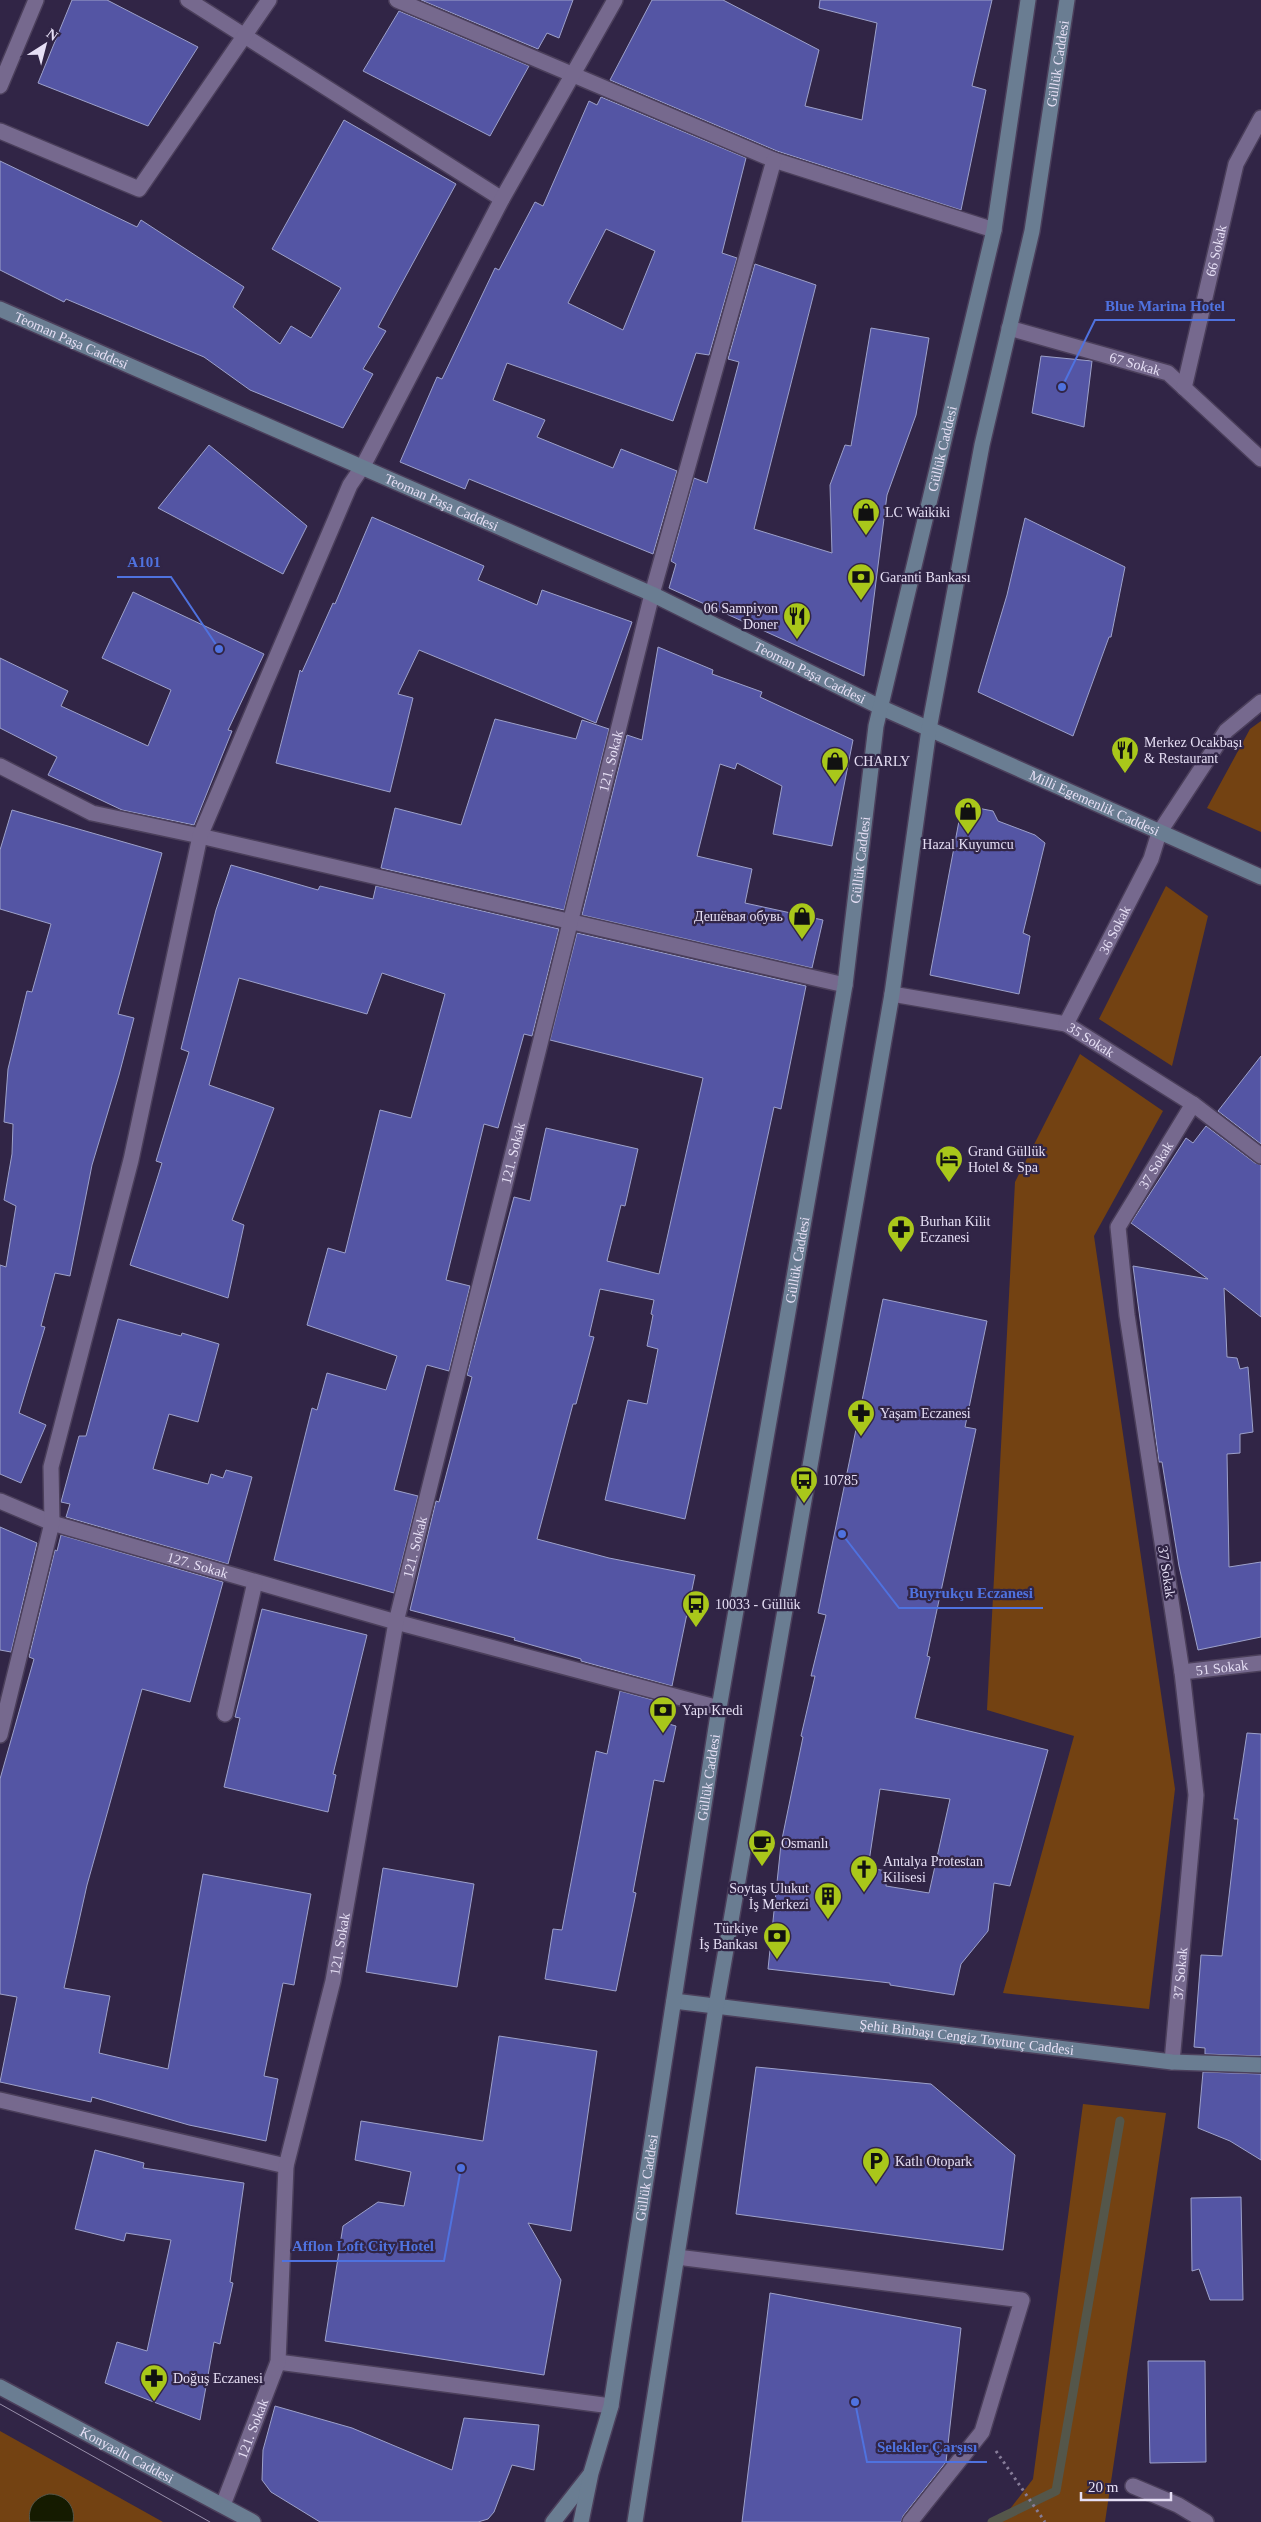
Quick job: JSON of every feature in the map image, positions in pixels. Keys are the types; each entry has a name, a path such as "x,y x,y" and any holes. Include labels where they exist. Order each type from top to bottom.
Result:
{"main road":[{"name":"Güllük Caddesi","path":"581,2522 591,2473 611,2406 719,1708 845,984 880,707 994,230 1028,0"},
{"name":"Güllük Caddesi","path":"635,2522 716,2007 892,994 929,729 982,445 1032,231 1067,0"},
{"name":"Teoman Paşa Caddesi","path":"0,309 363,466 652,594 880,707 929,729"},
{"name":"Milli Egemenlik Caddesi","path":"929,729 1261,877"},
{"name":"Şehit Binbaşı Cengiz Toytunç Caddesi","path":"674,2001 1172,2062 1261,2065"},
{"name":"Konyaaltı Caddesi","path":"0,2387 253,2522"},
{"path":"553,2522 591,2473"}],"street":[{"path":"0,86 36,0"},
{"path":"188,0 502,199"},
{"path":"0,131 139,189 243,34 269,0"},
{"path":"397,0 774,160 994,230"},
{"path":"0,1734 52,1523 51,1468 131,1160 200,836 350,485 363,466 502,199 615,0"},
{"name":"66 Sokak","path":"1184,388 1236,164 1261,118"},
{"name":"121. Sokak","path":"223,2505 278,2362 286,2166 333,1981 396,1622 572,922 652,594 774,160"},
{"name":"67 Sokak","path":"1009,328 1168,373 1261,460"},
{"name":"36 Sokak","path":"1066,1024 1151,859 1159,833 1226,731 1261,702"},
{"path":"0,766 92,813 845,984"},
{"name":"35 Sokak","path":"892,994 1066,1024 1193,1104 1261,1156"},
{"name":"37 Sokak","path":"1172,2062 1196,1795 1182,1672 1127,1315 1118,1226 1193,1104"},
{"name":"127. Sokak","path":"0,1501 52,1523 255,1582 396,1622 719,1708"},
{"path":"225,1714 255,1582"},
{"name":"51 Sokak","path":"1182,1672 1261,1663"},
{"path":"0,2100 286,2166"},
{"path":"677,2257 1022,2300 982,2432 910,2522"},
{"path":"278,2362 611,2406"},
{"path":"1134,2486 1178,2505 1206,2522"}],"path":[{"path":"1005,2463 1045,2522"}],"shaded area":[{"path":"1261,721 1261,832 1207,808 1250,729"},
{"path":"1166,886 1208,916 1172,1066 1099,1019"},
{"path":"1080,1054 1163,1111 1094,1236 1175,1789 1149,2009 1003,1993 1074,1736 987,1710 1015,1182"},
{"path":"1083,2104 1166,2113 1105,2522 1000,2522 1033,2479"},
{"path":"0,2431 163,2522 0,2522"},
{"path":"44,2495 60,2496 68,2502 73,2511 73,2522 30,2522 29,2517 33,2504"}],"building":[{"path":"72,0 107,0 198,47 148,126 38,83"},
{"path":"421,0 573,0 559,38 547,33 538,49"},
{"path":"652,0 723,0 819,50 805,106 862,120 877,23 819,8 820,0 992,0 972,86 986,90 961,210 777,151 610,80"},
{"path":"399,11 529,66 490,136 363,71"},
{"path":"601,97 746,158 722,253 737,258 709,355 696,353 673,421 507,363 493,400 545,420 537,437 613,468 621,449 677,471 653,554 469,479 465,489 400,462 437,377 442,379 495,268 499,270 535,202 543,206 589,101 597,105","holes":["606,229 655,251 623,330 568,303"]},
{"path":"344,120 456,184 378,327 386,331 363,369 373,374 343,428 250,390 204,357 66,299 64,302 0,270 0,161 137,227 141,220 244,287 233,307 280,344 291,326 311,338 341,288 272,249"},
{"path":"755,264 816,285 754,529 832,553 830,485 845,445 851,446 871,328 929,338 916,415 887,495 864,676 669,588 676,564 671,561 694,478 707,483 739,362 728,359"},
{"path":"1041,356 1092,361 1084,427 1032,413"},
{"path":"209,445 307,526 283,574 158,508"},
{"path":"372,517 484,566 478,580 537,605 542,590 632,622 596,723 419,650 398,694 413,698 390,792 276,763 300,670 302,672 333,603 335,604"},
{"path":"1025,518 1125,567 1111,637 1109,637 1073,736 978,692 1007,595"},
{"path":"133,592 264,654 228,730 232,731 194,825 122,810 48,775 57,757 0,728 0,658 68,691 61,706 148,746 171,690 102,658"},
{"path":"658,647 713,670 712,674 762,692 760,697 853,740 832,846 773,834 782,786 737,763 735,769 720,764 697,856 752,869 745,903 823,920 812,968 582,915 627,735 642,740"},
{"path":"495,719 576,739 582,720 609,729 564,910 381,868 395,808 461,825"},
{"path":"962,805 993,811 998,821 1035,835 1045,843 1023,933 1030,936 1019,994 930,975"},
{"path":"12,810 162,853 118,1014 134,1018 92,1165 70,1276 55,1273 41,1326 45,1327 19,1413 46,1425 21,1483 0,1474 0,1265 6,1267 16,1206 4,1200 12,1154 13,1124 4,1122 8,1069 27,991 32,992 51,924 0,909 0,850"},
{"path":"231,865 318,890 320,886 373,899 376,886 559,929 532,1036 524,1034 498,1128 484,1124 446,1280 470,1286 449,1371 427,1365 426,1367 394,1490 418,1496 394,1593 274,1560 312,1408 317,1410 327,1373 386,1390 397,1356 307,1325 328,1248 345,1253 380,1110 411,1118 445,994 382,973 367,1014 239,978 209,1085 274,1108 232,1220 244,1225 228,1298 130,1265 162,1163 156,1161 189,1052 181,1049 216,910"},
{"path":"577,933 806,986 781,1109 774,1107 685,1519 605,1500 628,1400 647,1404 658,1349 647,1346 654,1300 600,1289 589,1336 594,1337 576,1404 573,1404 537,1539 609,1558 695,1575 672,1686 581,1661 581,1659 514,1640 515,1638 410,1610 436,1501 439,1502 472,1377 467,1375 514,1197 530,1201 546,1128 638,1149 625,1206 621,1205 607,1261 659,1274 703,1078 550,1040"},
{"path":"1261,1056 1261,1144 1218,1111"},
{"path":"1206,1126 1255,1163 1261,1165 1261,1317 1224,1288 1227,1357 1237,1358 1240,1369 1248,1367 1253,1432 1240,1434 1240,1453 1227,1454 1229,1567 1261,1562 1261,1637 1198,1650 1179,1566 1162,1462 1159,1462 1133,1266 1208,1279 1131,1223 1186,1138 1193,1143"},
{"path":"883,1299 987,1321 965,1427 976,1429 927,1656 930,1657 915,1718 1048,1750 1010,1886 994,1883 988,1931 961,1964 954,1995 890,1985 890,1983 768,1969 781,1844 803,1737 801,1736 815,1676 811,1676 826,1615 818,1613","holes":["880,1789 950,1799 929,1893 886,1886 887,1871 868,1868"]},
{"path":"118,1319 181,1336 182,1333 219,1344 198,1422 169,1414 153,1469 208,1484 211,1474 223,1478 226,1470 252,1477 228,1564 66,1517 70,1504 61,1502 79,1436 86,1436"},
{"path":"0,1527 37,1543 11,1652 0,1650"},
{"path":"61,1535 223,1582 190,1702 142,1689 87,1885 64,1988 110,1996 99,2053 168,2069 203,1874 311,1894 294,1985 283,1983 264,2076 278,2079 266,2141 189,2125 92,2097 91,2102 0,2082 17,1997 0,1994 0,1779 34,1659 29,1657 55,1550 57,1551"},
{"path":"262,1609 367,1635 333,1774 336,1775 328,1812 224,1787 240,1718 235,1717"},
{"path":"620,1691 668,1704 665,1723 676,1726 664,1782 654,1780 633,1892 636,1893 616,1991 545,1979 553,1929 562,1930 596,1751 607,1754"},
{"path":"1247,1733 1261,1734 1261,2056 1205,2054 1205,2048 1194,2047 1201,1955 1222,1956 1238,1819 1234,1819"},
{"path":"383,1868 474,1884 457,1987 366,1972"},
{"path":"499,2036 597,2051 571,2231 528,2223 561,2280 544,2375 325,2341 343,2226 378,2202 404,2206 411,2172 355,2160 361,2121 483,2141"},
{"name":"Katlı Otopark","path":"756,2067 931,2084 1015,2155 1003,2250 736,2214"},
{"path":"1203,2072 1261,2074 1261,2160 1230,2141 1198,2128"},
{"path":"95,2150 144,2163 143,2168 244,2183 230,2282 233,2283 220,2344 214,2342 200,2420 105,2383 117,2342 147,2351 171,2240 126,2233 124,2241 75,2229"},
{"path":"1241,2197 1243,2300 1210,2300 1199,2269 1192,2271 1191,2198"},
{"path":"770,2293 961,2328 946,2462 903,2516 901,2522 742,2522"},
{"path":"1148,2361 1205,2361 1206,2462 1150,2463"},
{"path":"275,2406 352,2428 452,2470 464,2418 539,2425 534,2470 512,2465 494,2512 488,2519 478,2522 320,2522 271,2492 262,2480 263,2450"}],"waterway":[{"path":"992,2522 1056,2491 1120,2121"}],"tram line":[{"path":"0,2404 210,2522"}],"place":[{"name":"Blue Marina Hotel","path":"1062,387"},
{"name":"LC Waikiki","path":"866,536"},
{"name":"Garanti Bankası","path":"861,601"},
{"name":"06 Sampiyon Doner","path":"797,640"},
{"name":"A101","path":"219,649"},
{"name":"Merkez Ocakbaşı & Restaurant","path":"1125,774"},
{"name":"CHARLY","path":"835,785"},
{"name":"Hazal Kuyumcu","path":"968,835"},
{"name":"Дешёвая обувь","path":"802,940"},
{"name":"Grand Güllük Hotel & Spa","path":"949,1183"},
{"name":"Burhan Kilit Eczanesi","path":"901,1253"},
{"name":"Yaşam Eczanesi","path":"861,1437"},
{"name":"10785","path":"804,1504"},
{"name":"Buyrukçu Eczanesi","path":"842,1534"},
{"name":"10033 - Güllük","path":"696,1628"},
{"name":"Yapı Kredi","path":"663,1734"},
{"name":"Osmanlı","path":"762,1867"},
{"name":"Antalya Protestan Kilisesi","path":"864,1893"},
{"name":"Soytaş Ulukut İş Merkezi","path":"828,1920"},
{"name":"Türkiye İş Bankası","path":"777,1960"},
{"name":"Afflon Loft City Hotel","path":"461,2168"},
{"name":"Katlı Otopark","path":"876,2185"},
{"name":"Doğuş Eczanesi","path":"154,2402"},
{"name":"Selekler Çarşısı","path":"855,2402"}]}
